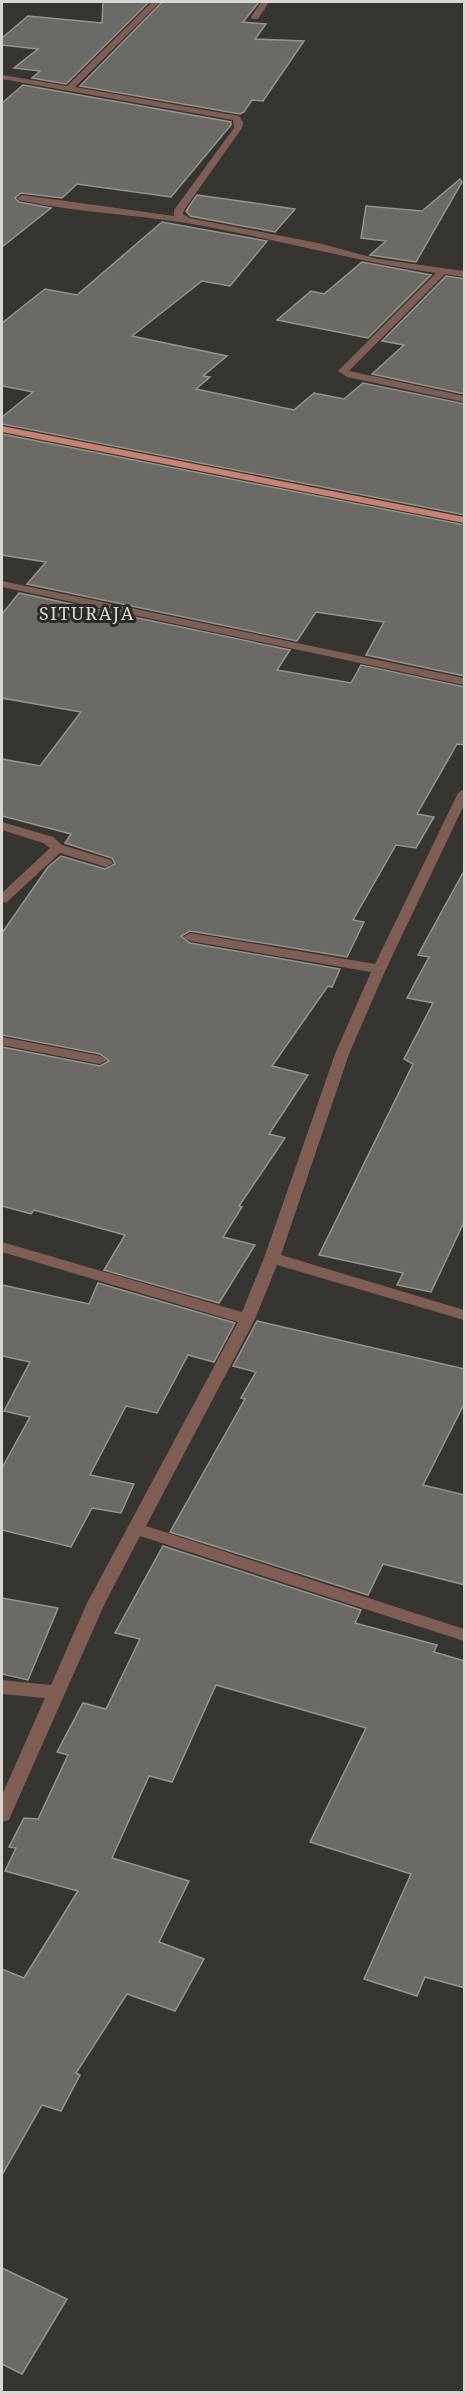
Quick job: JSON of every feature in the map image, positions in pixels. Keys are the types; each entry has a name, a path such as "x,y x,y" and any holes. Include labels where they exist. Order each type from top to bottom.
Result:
{"main road":[{"path":"3,431 465,520"}],"street":[{"path":"70,88 156,2"},
{"path":"255,17 265,2"},
{"path":"2,76 231,116 239,122 238,128 179,210 178,215 186,220"},
{"path":"22,198 186,220 318,246 378,262 465,274"},
{"path":"443,271 343,371 347,374 465,399"},
{"path":"2,584 465,682"},
{"path":"2,1815 96,1603 247,1319 272,1257 342,1054 379,969 465,793"},
{"path":"2,826 48,840 57,848 106,864"},
{"path":"2,899 49,858 57,848"},
{"path":"190,937 379,969"},
{"path":"2,1041 100,1060"},
{"path":"2,1247 247,1319"},
{"path":"272,1257 465,1315"},
{"path":"137,1528 465,1635"},
{"path":"2,1687 55,1692"}],"building":[{"path":"103,2 149,2 66,84 32,78 40,71 14,68 38,49 2,45 2,38 28,16 102,23"},
{"path":"162,2 259,2 243,22 266,24 255,39 304,41 263,101 252,100 240,114 80,86"},
{"path":"23,85 231,122 231,125 171,197 77,184 62,198 21,193 15,198 19,202 51,208 2,247 2,103"},
{"path":"460,179 462,182 416,262 370,255 386,241 361,238 366,206 422,211"},
{"path":"197,195 295,209 275,232 190,216 186,211"},
{"path":"162,222 267,241 230,286 202,281 132,336 227,356 203,376 210,377 196,389 294,410 314,393 344,399 363,383 465,404 465,515 2,424 2,417 33,392 2,386 2,323 45,289 77,295"},
{"path":"362,262 431,275 368,338 277,320 311,291 324,294"},
{"path":"446,276 465,279 465,394 372,374 404,345 382,341"},
{"path":"2,434 465,525 465,676 366,655 384,622 316,612 297,641 27,584 46,562 2,555"},
{"path":"19,593 290,650 277,670 351,683 361,665 465,687 465,745 457,744 417,814 434,817 416,848 396,845 353,920 364,922 347,957 190,931 181,936 190,943 340,969 332,987 328,986 272,1066 308,1075 269,1134 285,1138 239,1206 242,1207 223,1237 255,1245 219,1303 104,1270 125,1235 34,1210 31,1214 2,1206 2,1047 100,1066 109,1061 100,1054 2,1035 2,933 48,867 61,856 105,869 115,864 112,858 65,843 71,834 2,816 2,759 40,766 81,712 2,698 2,614"},
{"path":"465,869 465,1220 431,1292 397,1285 403,1273 319,1255 413,1064 404,1059 433,1003 407,998 429,957 418,955"},
{"path":"98,1283 235,1323 214,1362 188,1355 157,1413 126,1406 90,1475 134,1484 121,1513 92,1508 71,1547 2,1530 2,1468 30,1417 4,1411 30,1362 2,1356 2,1285 89,1304"},
{"path":"257,1321 465,1369 465,1402 423,1485 465,1495 465,1585 383,1564 368,1595 170,1532 245,1399 241,1398 256,1372 233,1366"},
{"path":"163,1546 361,1610 355,1623 437,1645 434,1652 465,1661 465,1988 425,1977 417,1996 364,1979 411,1874 310,1842 366,1728 216,1685 172,1782 149,1776 112,1858 189,1881 159,1942 204,1959 175,2011 127,1994 76,2073 80,2075 61,2111 42,2105 2,2175 2,1969 24,1978 78,1891 5,1871 16,1848 9,1847 24,1818 38,1819 68,1755 57,1752 83,1703 106,1709 140,1639 115,1633"},
{"path":"2,1598 58,1608 28,1680 2,1674"},
{"path":"2,2268 67,2299 22,2374 2,2364"}],"district":[{"name":"SITURAJA","path":"87,614"}]}
